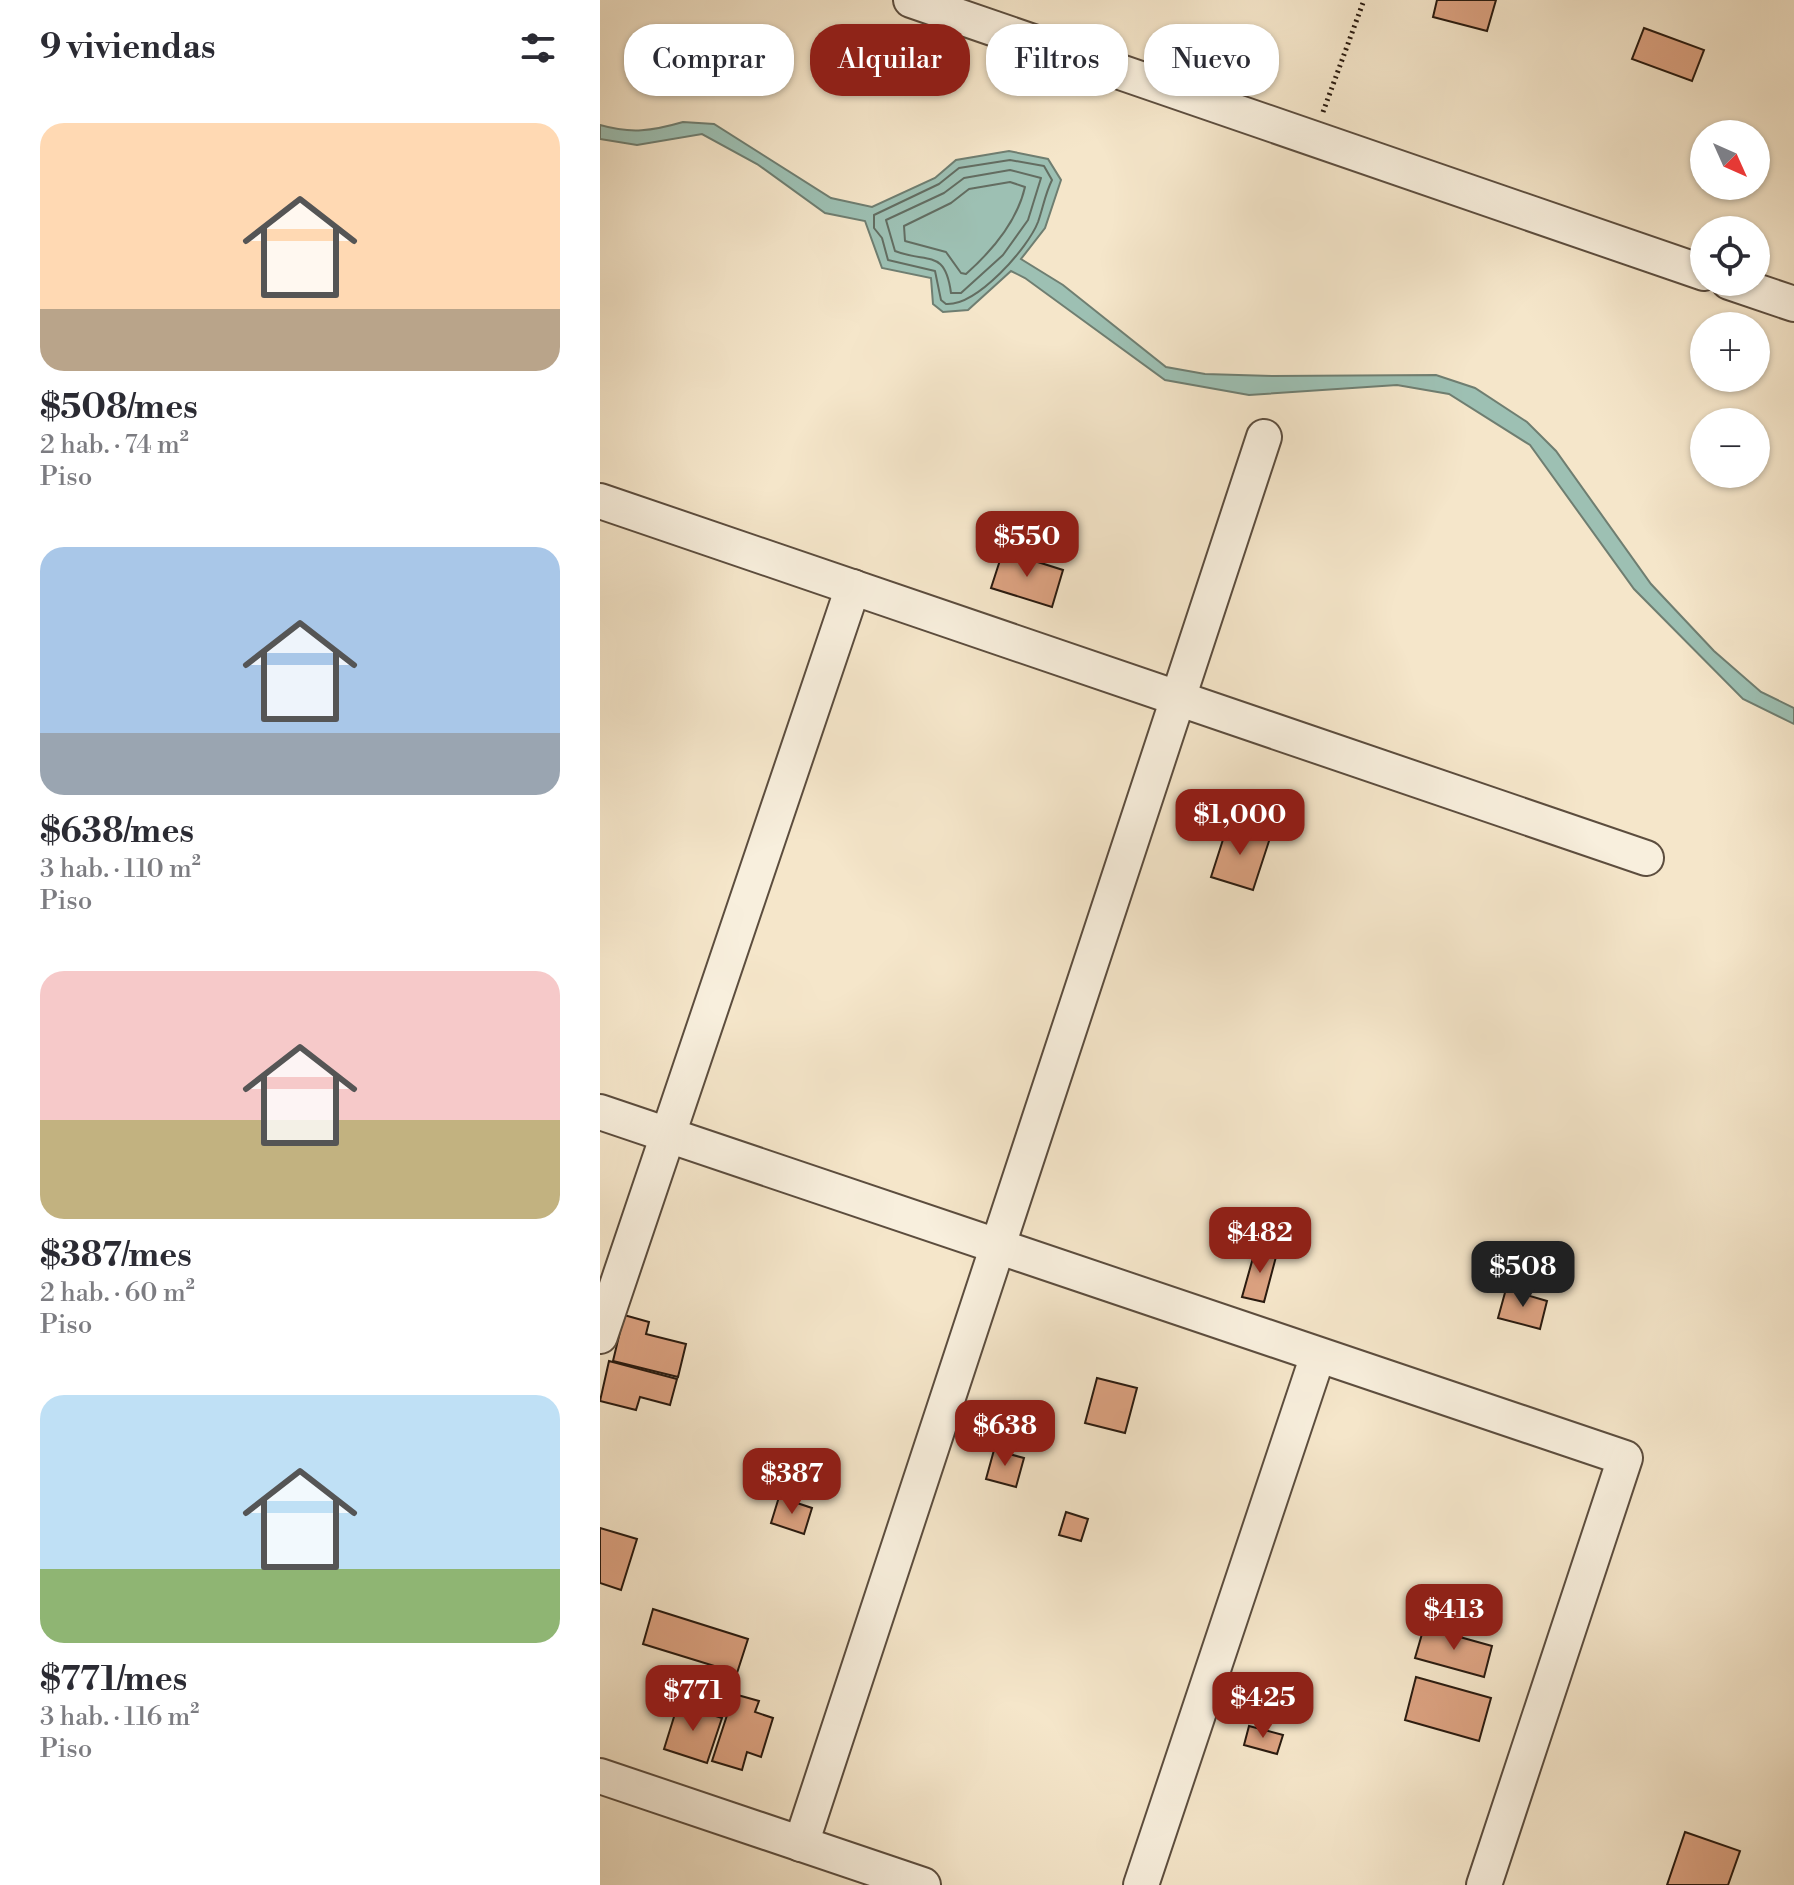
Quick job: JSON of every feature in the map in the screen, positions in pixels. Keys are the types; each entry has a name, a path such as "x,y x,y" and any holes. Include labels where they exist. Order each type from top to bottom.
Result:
{"street":[{"path":"911,0 1690,268"},
{"path":"1770,296 1794,304"},
{"path":"801,1844 1264,437"},
{"path":"600,501 1646,858"},
{"path":"600,1336 853,587"},
{"path":"600,1112 1625,1458 1484,1885"},
{"path":"1141,1885 1318,1355"},
{"path":"600,1776 923,1885"}],"path":[{"path":"1313,139 1364,0"}],"water":[{"path":"683,122 714,124 831,198 872,207 935,178 956,160 1009,151 1048,159 1061,180 1045,228 1021,259 1063,285 1166,367 1205,374 1436,375 1475,388 1527,422 1556,451 1651,584 1714,651 1761,692 1794,708 1794,724 1743,699 1634,589 1530,445 1449,394 1397,385 1249,395 1165,380 1011,271 968,310 943,312 933,304 931,278 882,268 865,221 825,213 757,164 702,134 637,145 600,139 600,125 642,130"}],"building":[{"path":"1437,0 1496,0 1487,31 1433,17"},
{"path":"1644,28 1704,50 1692,81 1632,59"},
{"path":"1003,551 1063,570 1052,607 991,588"},
{"path":"1228,824 1270,838 1253,890 1211,877"},
{"path":"1256,1247 1277,1253 1264,1302 1242,1297"},
{"path":"1506,1289 1547,1301 1540,1329 1498,1318"},
{"path":"624,1315 649,1322 646,1334 686,1344 678,1377 613,1361"},
{"path":"609,1361 677,1379 670,1405 640,1397 636,1410 600,1401"},
{"path":"1097,1378 1137,1388 1125,1433 1085,1423"},
{"path":"994,1450 1024,1458 1016,1487 986,1479"},
{"path":"779,1497 812,1508 804,1534 771,1523"},
{"path":"1066,1512 1088,1519 1081,1541 1059,1535"},
{"path":"600,1528 637,1539 621,1590 600,1583"},
{"path":"653,1609 748,1639 737,1673 643,1644"},
{"path":"1424,1627 1492,1646 1484,1677 1415,1658"},
{"path":"1416,1677 1491,1698 1479,1741 1405,1720"},
{"path":"734,1694 759,1701 755,1712 773,1718 761,1757 747,1752 742,1770 712,1761"},
{"path":"678,1704 722,1718 707,1763 664,1749"},
{"path":"1249,1726 1283,1735 1277,1754 1244,1745"},
{"path":"1685,1832 1740,1851 1728,1885 1667,1885"}]}
